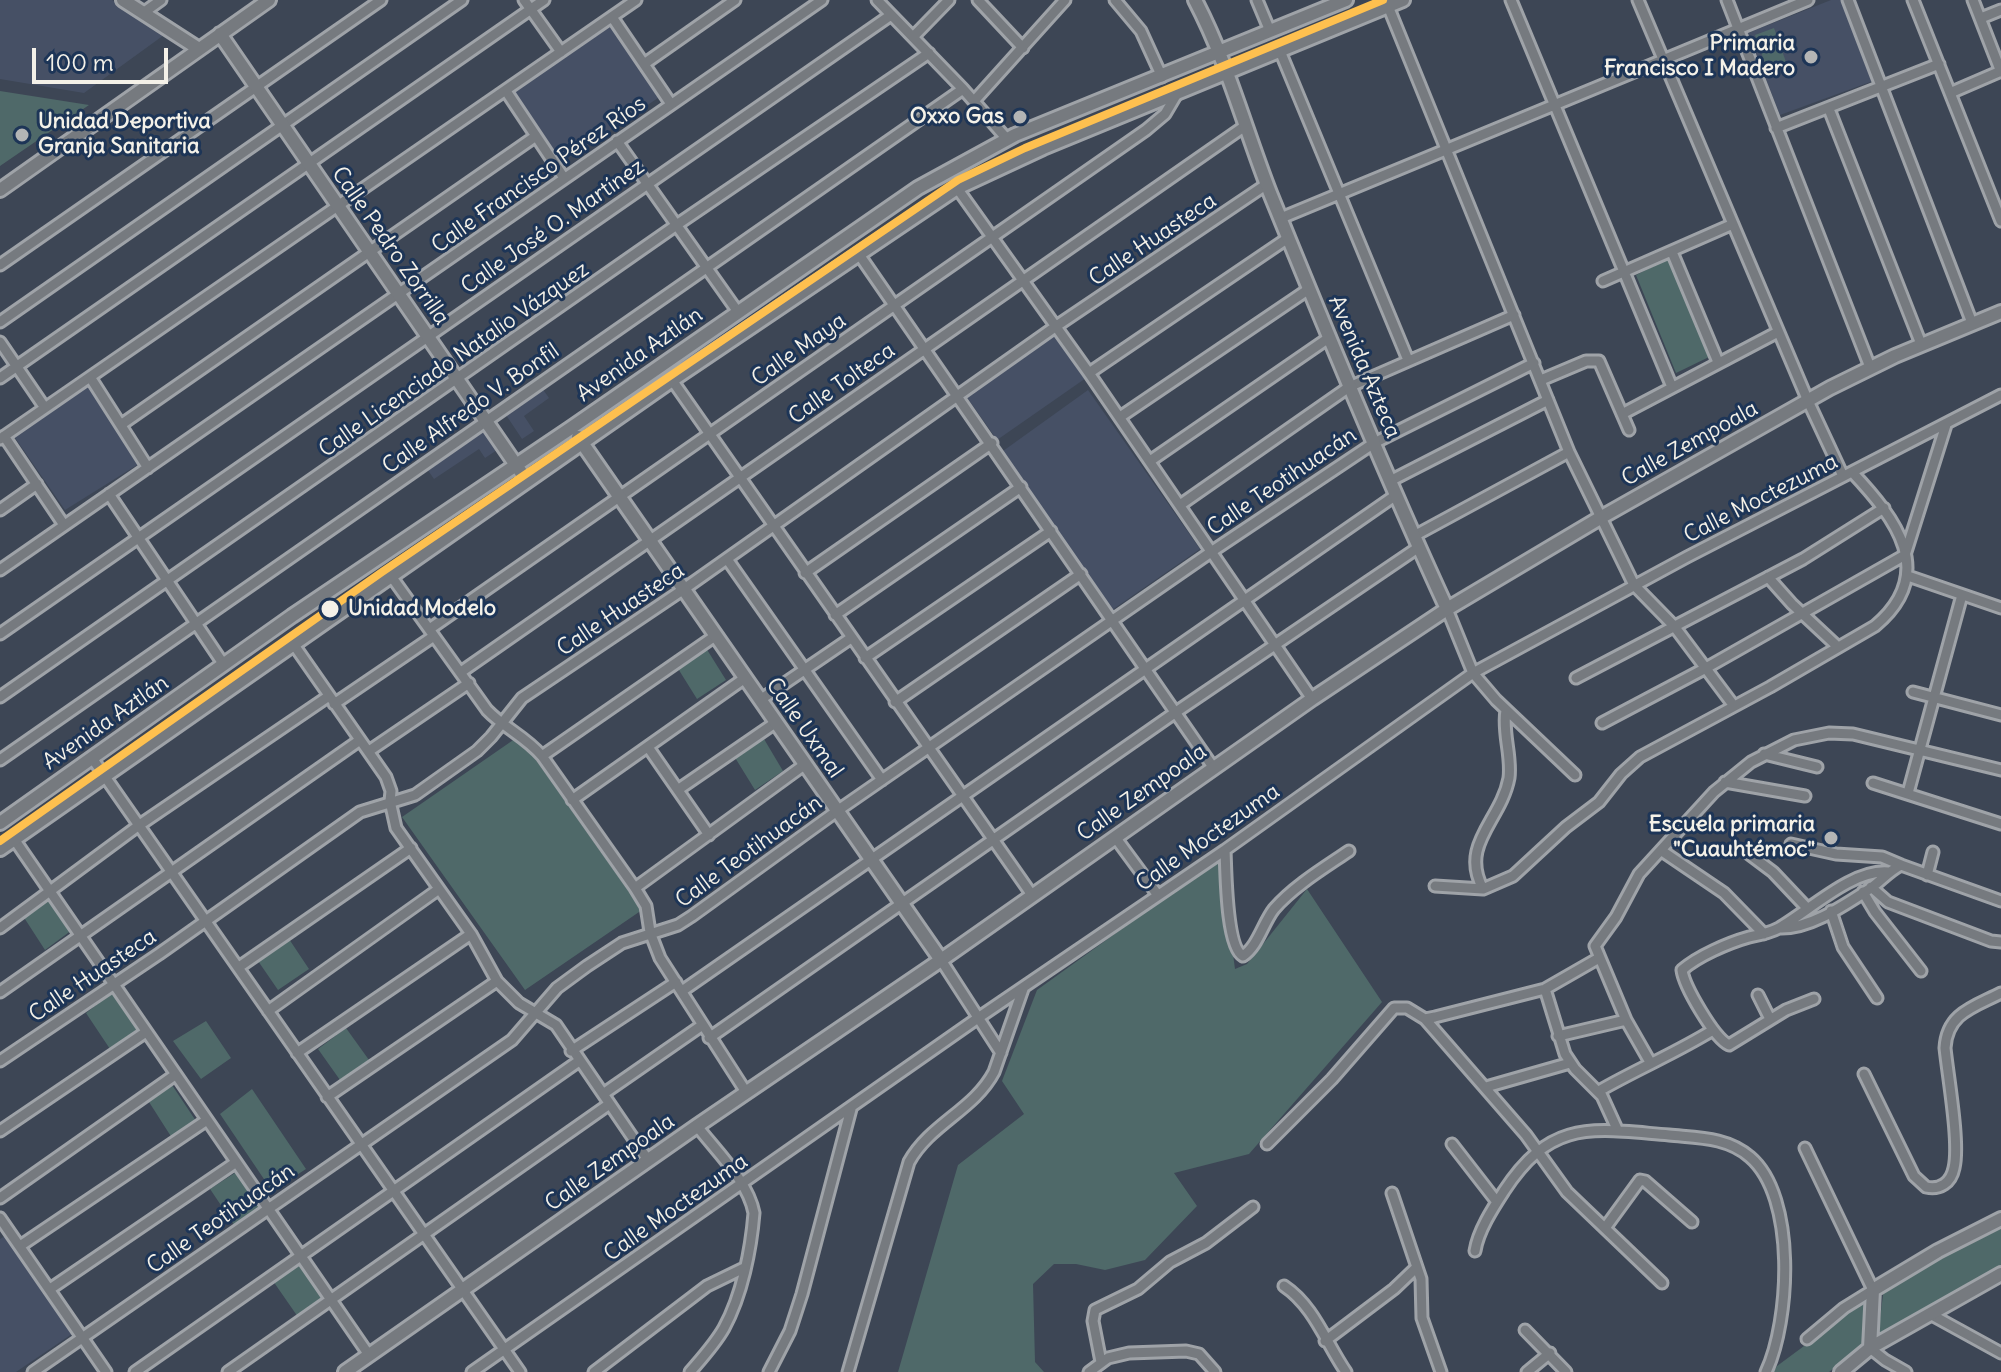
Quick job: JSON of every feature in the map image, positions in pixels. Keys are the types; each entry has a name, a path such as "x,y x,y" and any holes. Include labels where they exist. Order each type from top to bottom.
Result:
{"street":[{"path":"123,0 199,49"},
{"path":"143,13 161,0"},
{"path":"0,190 269,0"},
{"path":"0,265 381,0"},
{"path":"0,322 462,0"},
{"path":"524,0 561,52"},
{"path":"0,378 544,0"},
{"path":"64,525 2,438 636,0"},
{"path":"644,64 735,0"},
{"name":"Calle Francisco Pérez Ríos","path":"0,570 822,0"},
{"path":"877,0 1007,139"},
{"path":"913,37 949,0"},
{"path":"978,0 1023,48"},
{"path":"1115,0 1141,31 1162,77"},
{"name":"Avenida Azteca","path":"1195,0 1349,387 1473,673 1506,710 1575,775"},
{"path":"1257,0 1270,31"},
{"name":"Avenida Aztlán","path":"0,823 224,665 918,188 1007,139 1346,0"},
{"name":"Avenida Aztlán","path":"0,849 582,442 957,188 1004,164 1403,0"},
{"path":"1511,0 1672,387"},
{"path":"1435,886 1483,889 1503,882 1599,802 1631,764 1655,747 1875,626 1889,615 1904,590 1908,576 1900,536 1884,508 1847,474 1808,401 1638,0"},
{"path":"1727,0 1870,367"},
{"path":"1281,218 1738,29 1789,4 1808,0"},
{"path":"1848,0 1972,323"},
{"path":"1913,0 2001,221"},
{"path":"1950,93 2001,72 1973,0"},
{"path":"974,101 1060,2"},
{"path":"1388,6 1569,452 1600,518 1634,585 1674,626 1734,706"},
{"path":"1981,18 2001,10"},
{"name":"Calle José O. Martínez","path":"0,634 891,15"},
{"path":"612,17 671,104"},
{"name":"Calle Pedro Zorrilla","path":"220,34 527,481"},
{"path":"1280,51 1408,360"},
{"name":"Calle Licenciado Natalio Vázquez","path":"0,697 678,224 929,53"},
{"path":"1776,128 1939,64"},
{"name":"Calle Alfredo V. Bonfil","path":"0,760 963,89"},
{"path":"506,91 564,178"},
{"name":"Calle Maya","path":"0,928 138,826 432,632 894,304 1153,125 1169,108 1178,92"},
{"path":"1829,109 1921,344"},
{"name":"Calle Tolteca","path":"461,672 1245,126"},
{"path":"122,424 536,136"},
{"path":"617,141 738,312"},
{"name":"Calle Huasteca","path":"0,1061 360,812 415,795 477,751 522,698 684,589 1055,327 1267,184"},
{"path":"957,188 1120,417 1312,699"},
{"path":"1603,281 1733,224"},
{"path":"1089,373 1288,238"},
{"path":"1672,252 1718,362"},
{"path":"858,253 1213,767"},
{"path":"1120,417 1309,289"},
{"name":"Calle Zempoala","path":"345,1372 941,960 1213,767 1447,609 1600,518 1870,367 2001,312"},
{"path":"1180,505 1349,387 1514,315"},
{"path":"1622,414 1778,332"},
{"path":"1150,461 1330,337"},
{"path":"0,342 45,408"},
{"path":"1541,380 1586,361 1596,360 1601,363 1629,430"},
{"name":"Calle Teotihuacán","path":"33,1372 512,1040 557,988 587,966 622,943 678,925 692,916 1112,620 1374,443 1534,363"},
{"path":"90,377 148,468"},
{"path":"672,380 1032,895"},
{"name":"Calle Moctezuma","path":"472,1372 978,1018 1225,850 1473,673 1634,585 2001,395"},
{"path":"1390,481 1548,400"},
{"path":"1602,723 1905,555 1946,425"},
{"name":"Calle Uxmal","path":"571,428 941,960 1001,1053"},
{"path":"805,573 992,443"},
{"path":"709,1038 1274,644 1416,541 1569,452"},
{"path":"0,510 37,484"},
{"path":"835,615 1021,487"},
{"path":"109,494 224,665"},
{"path":"682,991 1396,495"},
{"path":"1576,678 1768,577 1884,508"},
{"path":"865,658 1051,531"},
{"path":"727,559 882,780"},
{"path":"895,702 1081,574"},
{"path":"391,576 487,710 529,741 542,756 635,888 646,906 650,932 660,958 746,1092"},
{"path":"1908,576 2001,608"},
{"path":"1768,577 1838,647"},
{"path":"1908,793 1962,595"},
{"path":"542,756 715,636"},
{"path":"760,700 851,638"},
{"path":"294,645 389,784 396,828 471,934 497,981 509,995 556,1025 648,1160"},
{"path":"572,800 745,678"},
{"path":"369,751 469,683"},
{"path":"1913,692 2001,715"},
{"path":"1483,889 1474,863 1477,849 1508,783 1509,761 1504,728 1506,710"},
{"path":"679,789 775,723"},
{"path":"1650,1062 1626,1020 1596,944 1616,917 1639,874 1725,782 1764,754 1794,740 1829,733 1853,734 1919,748 2001,770"},
{"path":"0,992 360,740"},
{"path":"648,747 709,835"},
{"path":"1764,754 1817,767"},
{"path":"92,758 520,1372"},
{"path":"635,888 804,765"},
{"path":"1725,782 1805,796"},
{"path":"1873,783 2001,824"},
{"path":"1115,837 1157,894"},
{"path":"14,839 369,1355"},
{"path":"1791,844 1836,854 1882,857 2001,901"},
{"path":"239,967 411,848"},
{"path":"1225,850 1231,929 1236,950 1243,956 1282,901 1349,851"},
{"path":"1662,851 1724,893 1764,934"},
{"path":"1745,851 1773,872 1807,908"},
{"path":"1927,875 1933,852"},
{"path":"1814,999 1770,1019 1732,1045 1724,1044 1685,981 1682,970 1739,941 1805,924 1867,889 1901,865"},
{"path":"1780,928 1807,908 1864,876 1876,871 1888,872"},
{"path":"268,1011 439,889"},
{"path":"1867,889 1888,902 2001,942"},
{"path":"1867,889 1875,912 1921,971"},
{"path":"1831,911 1843,947 1877,998"},
{"path":"297,1053 471,934"},
{"path":"1425,1019 1545,989 1599,958"},
{"path":"327,1097 497,981"},
{"path":"571,1051 676,982"},
{"path":"848,1372 909,1162 921,1144 980,1095 994,1072 1023,989"},
{"path":"1545,989 1558,1036 1570,1063 1599,1091 1617,1129"},
{"path":"1864,1074 1914,1176 1926,1187 1939,1188 1948,1181 1955,1163 1945,1048 1948,1029 1962,1014 2001,993"},
{"path":"1758,995 1770,1019"},
{"path":"1267,1144 1332,1079 1390,1011 1402,1007 1425,1019 1538,1150 1567,1192 1662,1283"},
{"path":"1558,1036 1626,1020"},
{"path":"603,1094 701,1026"},
{"path":"1599,1091 1650,1062 1683,1049 1713,1030"},
{"path":"0,1131 146,1032"},
{"path":"135,1372 579,1061"},
{"path":"1486,1087 1570,1063"},
{"path":"0,1198 175,1075"},
{"path":"228,1372 608,1105"},
{"path":"769,1372 783,1348 796,1314 851,1109"},
{"path":"20,1246 207,1120"},
{"path":"690,1372 724,1327 737,1296 754,1213 742,1184 697,1126"},
{"path":"1475,1251 1497,1202 1519,1169 1538,1150 1571,1134 1617,1129 1709,1138 1727,1143 1750,1156 1767,1178 1778,1209 1785,1291 1780,1329 1766,1372"},
{"path":"1452,1144 1497,1202"},
{"path":"1805,1148 1873,1290 1870,1348"},
{"path":"50,1289 235,1163"},
{"path":"1605,1228 1640,1180 1692,1222"},
{"path":"1392,1193 1421,1279 1422,1318 1441,1372"},
{"path":"1101,1362 1093,1321 1095,1310 1138,1289 1170,1262 1206,1243 1253,1207"},
{"path":"0,1218 106,1372"},
{"path":"1807,1339 1844,1308 1873,1290 1938,1251 2001,1219"},
{"path":"1325,1341 1394,1289 1417,1267"},
{"path":"601,1370 707,1286 744,1268"},
{"path":"1841,1372 1870,1348 2001,1274"},
{"path":"1284,1286 1310,1310 1325,1341 1346,1372"},
{"path":"1930,1314 2000,1350"},
{"path":"1525,1330 1566,1372"},
{"path":"1870,1348 1906,1372"},
{"path":"1089,1372 1101,1362 1129,1353 1186,1351 1199,1354 1215,1372"},
{"path":"1527,1372 1550,1353"}],"shaded area":[{"path":"0,0 112,0 164,35 84,93 0,79"},
{"name":"Primaria Francisco I Madero","path":"1831,0 1842,0 1873,81 1780,115 1748,33"},
{"path":"610,22 661,96 562,162 513,91"},
{"path":"1055,335 1086,378 997,440 966,396"},
{"path":"90,380 142,462 65,510 11,432"},
{"path":"542,388 549,398 524,416 534,431 522,439 504,412"},
{"path":"1088,390 1200,549 1112,610 1003,451"},
{"path":"481,429 497,450 485,458 479,449 434,479 427,469"},
{"path":"5,1236 72,1334 16,1372 0,1372 0,1239"}],"green space":[{"path":"1774,28 1786,62 1767,69 1755,35"},
{"name":"Unidad Deportiva Granja Sanitaria","path":"0,91 89,105 0,166"},
{"path":"1668,259 1709,357 1676,373 1636,275"},
{"path":"706,648 726,680 697,699 677,667"},
{"path":"519,736 642,910 525,990 402,817"},
{"path":"764,739 783,771 755,790 734,756"},
{"path":"1220,858 1235,969 1247,964 1307,889 1382,1002 1249,1154 1174,1173 1197,1206 1145,1260 1105,1270 1076,1264 1054,1264 1033,1284 1035,1362 1044,1372 898,1372 958,1165 1024,1114 1002,1081 1037,990"},
{"path":"48,898 72,930 45,950 23,916"},
{"path":"287,936 309,969 278,990 256,958"},
{"path":"114,991 139,1028 110,1049 86,1013"},
{"path":"206,1021 231,1058 201,1079 173,1041"},
{"path":"346,1028 369,1060 340,1080 318,1049"},
{"path":"172,1085 196,1121 172,1138 149,1102"},
{"path":"252,1089 306,1169 272,1191 220,1114"},
{"path":"238,1171 263,1206 235,1226 210,1189"},
{"path":"2001,1222 2001,1266 1878,1335 1884,1287"},
{"path":"302,1260 326,1297 298,1317 273,1281"},
{"path":"1869,1298 1863,1346 1829,1372 1773,1372 1777,1366"}],"transit line":[{"path":"0,841 382,572 958,180 1025,148 1383,0"}],"place":[{"name":"Primaria Francisco I Madero","path":"1811,57"},
{"name":"Oxxo Gas","path":"1020,117"},
{"name":"Unidad Deportiva Granja Sanitaria","path":"22,135"},
{"name":"Unidad Modelo","path":"330,609"},
{"name":"Escuela primaria \"Cuauhtémoc\"","path":"1831,838"}]}
